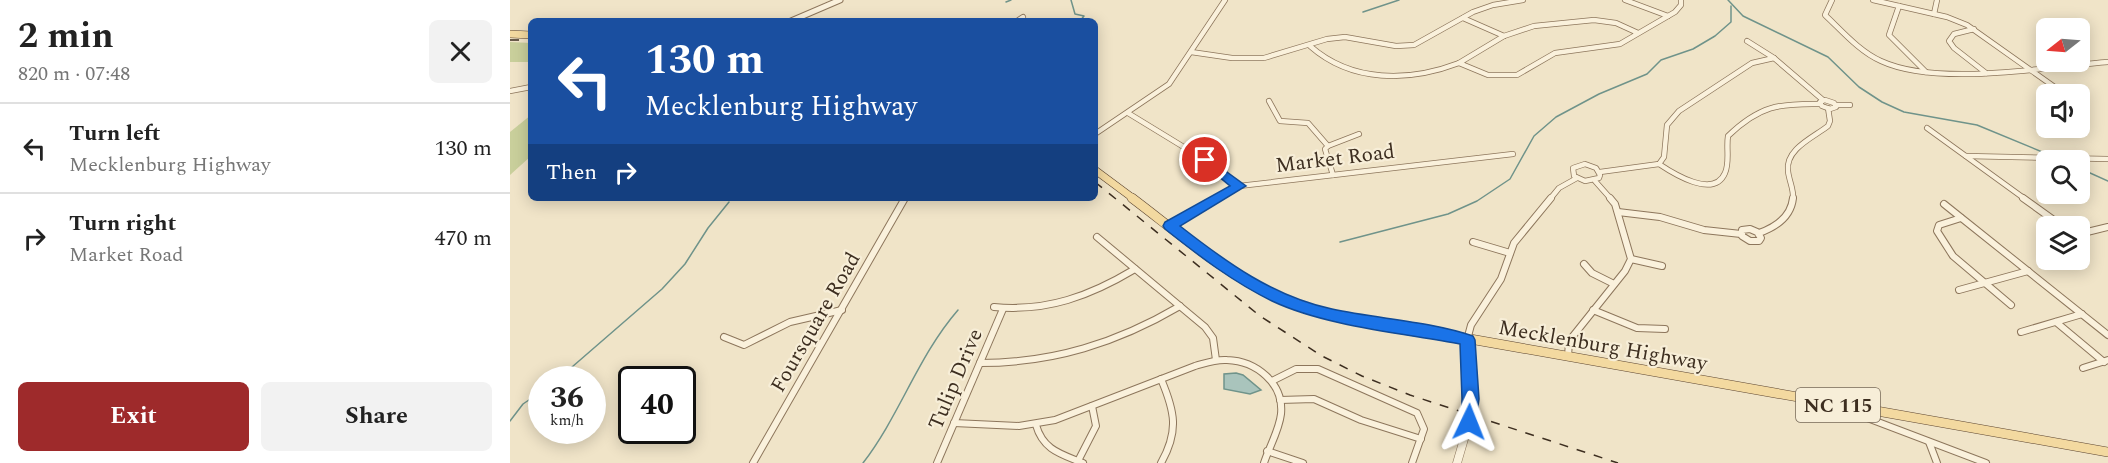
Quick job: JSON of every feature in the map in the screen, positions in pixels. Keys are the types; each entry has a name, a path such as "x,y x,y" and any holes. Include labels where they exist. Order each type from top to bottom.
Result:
{"main road":[{"path":"510,34 528,35"},
{"name":"Mecklenburg Highway","path":"1098,172 1221,266 1278,298 1339,316 2108,452"}],"street":[{"path":"798,18 840,0"},
{"path":"1098,132 1169,84 1225,0"},
{"path":"1191,52 1235,59 1259,59 1345,37 1390,46 1414,45 1463,18 1493,5 1523,0"},
{"path":"1625,0 1668,16"},
{"path":"1459,63 1481,74 1510,76 1523,72 1556,53 1612,46 1679,9 1681,0"},
{"path":"1832,0 1825,15 1852,41 1888,65 1910,71 1986,73 2108,62"},
{"path":"1873,0 1959,21 1974,29 2050,84"},
{"path":"1934,14 1937,0"},
{"path":"1899,6 1889,35 1926,72"},
{"path":"1463,18 1504,36"},
{"path":"1310,46 1335,64 1383,75 1423,75 1459,63 1504,36 1525,28 1594,20 1616,24 1638,33"},
{"path":"1974,29 1954,34 1949,41 1954,48 1986,73"},
{"path":"1747,41 1774,58 1822,102 1828,108 1830,121 1828,126 1795,152 1788,161 1787,172 1794,197 1791,209 1782,221 1759,234"},
{"path":"1600,172 1599,178 1595,181 1585,181 1577,178 1572,171 1579,165 1591,166 1600,172 1659,164 1664,157 1667,125 1679,111 1752,63 1774,58"},
{"path":"510,91 528,88"},
{"path":"1269,101 1280,121 1308,123 1328,146"},
{"path":"1659,164 1690,182 1717,181 1725,172 1728,136 1764,108 1778,104 1822,102 1850,105"},
{"path":"1828,108 1834,108 1835,105"},
{"path":"1128,113 1205,160 1239,186"},
{"path":"1927,128 2048,216"},
{"path":"1333,175 1325,149 1359,134"},
{"name":"Market Road","path":"1170,226 1239,186 1513,154"},
{"path":"1966,156 2108,159"},
{"path":"1456,462 1471,415 1467,340 1473,321 1501,279 1514,243 1559,188 1577,178"},
{"path":"1568,357 1569,341 1625,272 1631,259 1618,212 1612,200 1595,181"},
{"name":"Foursquare Road","path":"753,463 903,201"},
{"path":"1944,204 2108,335"},
{"path":"1618,212 1660,217 1704,230 1741,234 1753,242 1760,240 1759,234"},
{"path":"1961,218 1939,225 1937,231 1953,256 2011,305"},
{"path":"2090,231 2108,227"},
{"path":"1741,234 1742,230 1747,229 1759,234"},
{"path":"1097,237 1209,332 1213,338 1216,360"},
{"path":"1473,242 1510,253"},
{"path":"1631,259 1662,266"},
{"path":"1584,264 1592,273 1614,284"},
{"name":"Tulip Drive","path":"994,308 1029,309 1056,306 1102,289 1135,269"},
{"path":"1959,290 2028,271"},
{"path":"980,363 1034,362 1065,356 1150,325 1180,306"},
{"name":"Tulip Drive","path":"937,463 1003,309"},
{"path":"724,337 744,345 789,322 842,310"},
{"path":"1593,310 1634,328 1650,331 1665,329"},
{"path":"2021,332 2082,314"},
{"path":"2056,322 2106,361"},
{"path":"954,423 1036,425 1216,360 1248,364 1259,369 1272,381 1280,400 1280,415 1264,463"},
{"path":"2083,368 2106,361"},
{"path":"1272,381 1296,369 1318,369 1417,413 1424,429 1412,463"},
{"path":"1161,379 1175,416 1173,439 1161,463"},
{"path":"1280,400 1314,399 1361,420 1421,439"},
{"path":"1830,404 1986,463"},
{"path":"1036,425 1038,439 1044,447 1080,462 1096,426 1092,406"},
{"path":"1929,442 1937,463"},
{"path":"1267,451 1303,463"}],"green space":[{"path":"510,42 528,43 528,62 510,62"},
{"path":"528,117 528,159 510,175 510,132"}],"water":[{"path":"1224,374 1243,375 1261,390 1250,394 1224,389"}],"waterway":[{"path":"1006,2 1011,0"},
{"path":"1071,0 1075,14 1084,16 1082,18"},
{"path":"1363,12 1399,0"},
{"path":"1728,0 1743,16 1828,57 1859,87 1882,102 1904,112 1977,125 2037,150"},
{"path":"1340,242 1448,214 1477,201 1510,179 1534,136 1556,117 1599,94 1647,74 1661,60 1693,49 1715,36 1731,22 1731,6"},
{"path":"2090,173 2108,181"},
{"path":"573,366 662,289 685,264 708,228 729,202"},
{"path":"863,463 888,425 931,347 958,310"},
{"path":"510,421 528,401"}],"railway":[{"path":"510,40 528,40"},
{"path":"1098,184 1260,316 1322,356 1362,376 1410,395 1618,463"}],"route":[{"path":"1205,160 1239,186 1170,226 1221,266 1278,298 1329,314 1467,340 1471,399 1469,422"}]}
